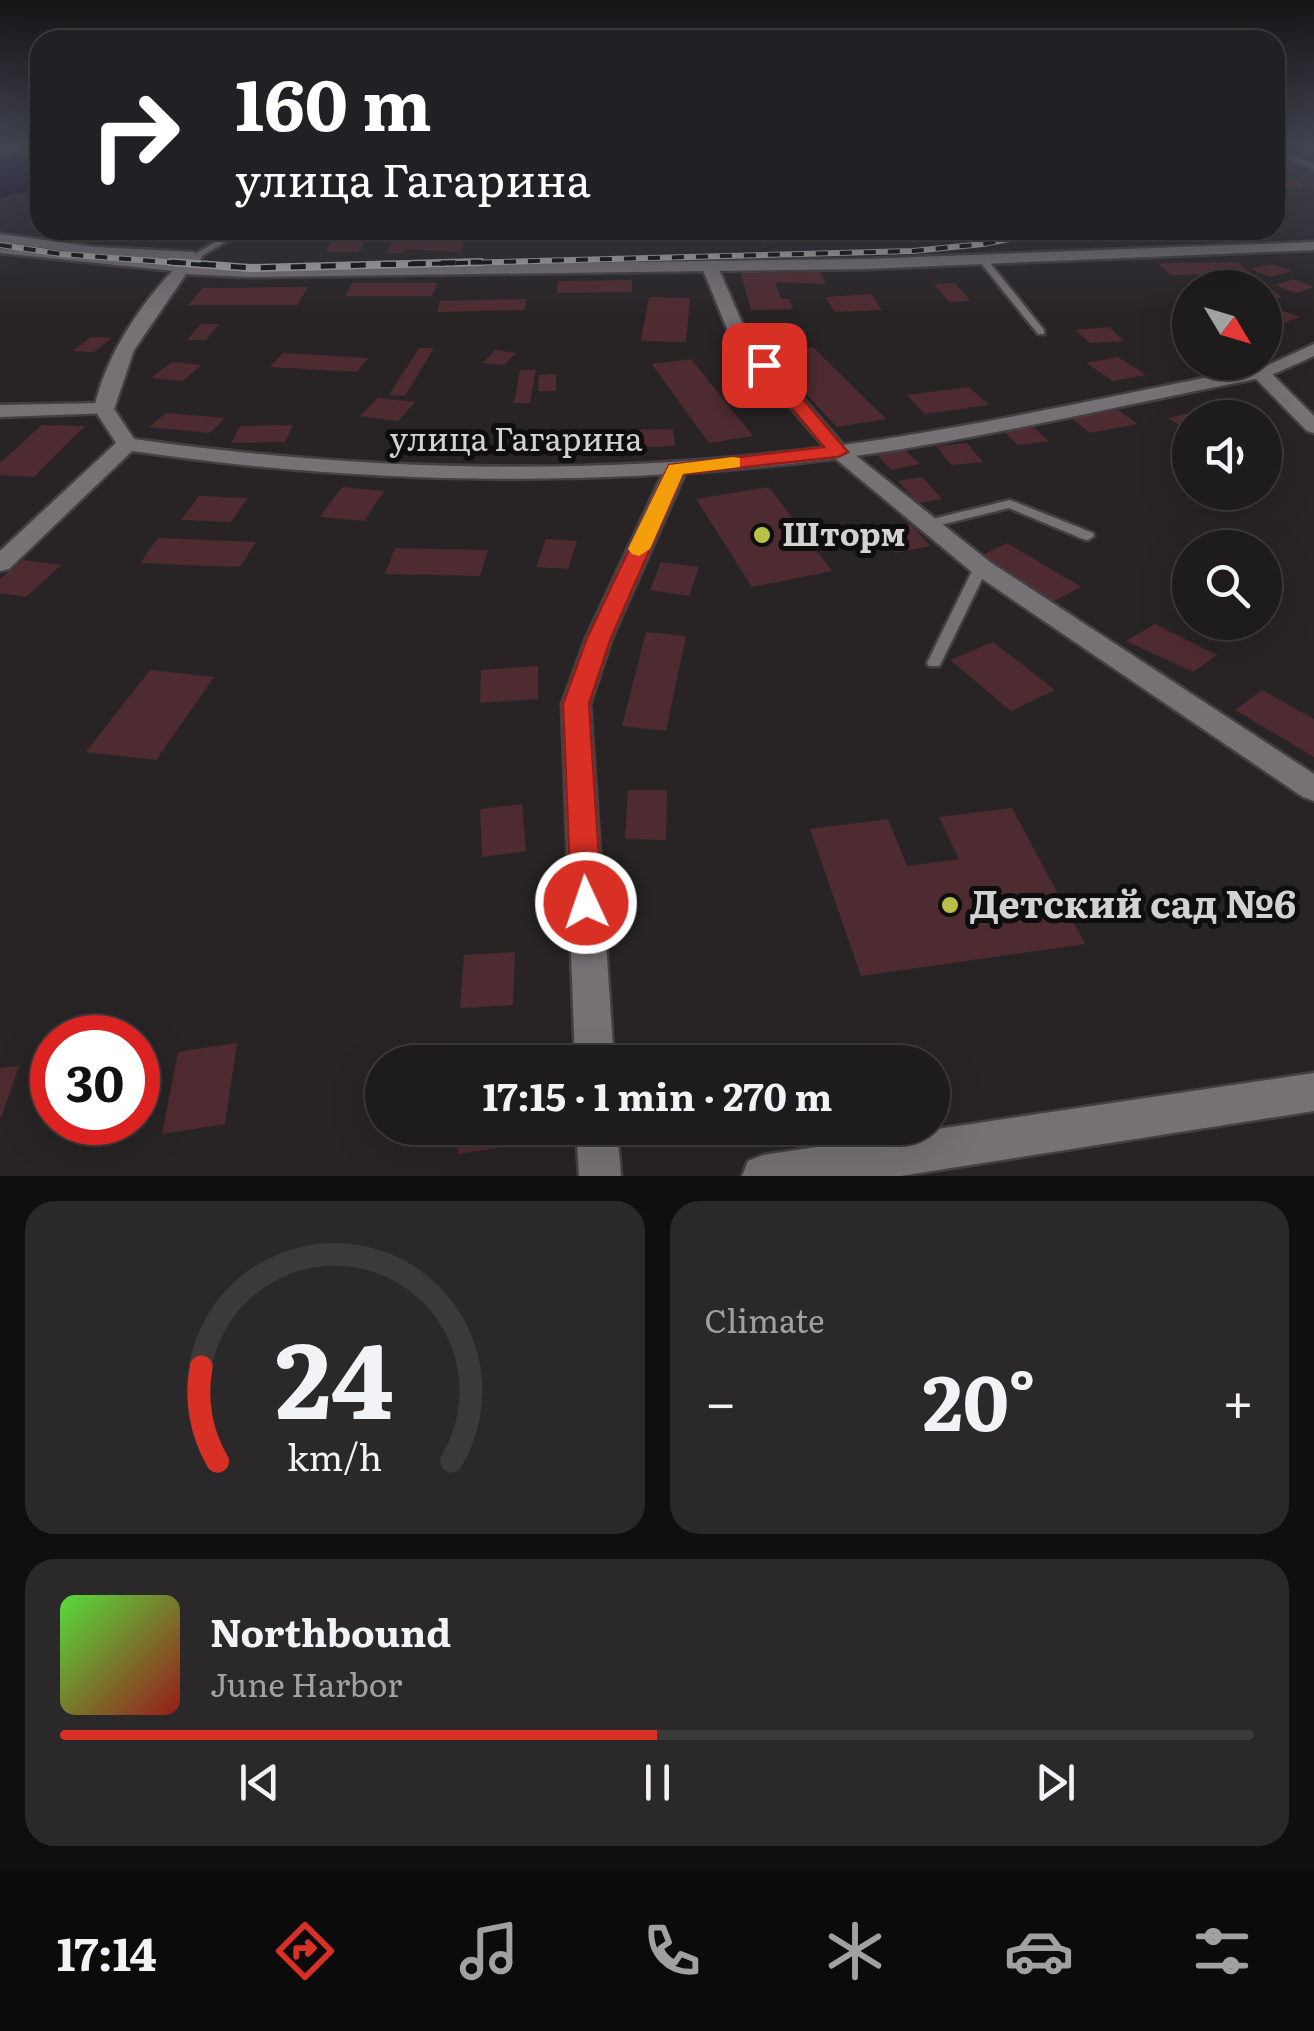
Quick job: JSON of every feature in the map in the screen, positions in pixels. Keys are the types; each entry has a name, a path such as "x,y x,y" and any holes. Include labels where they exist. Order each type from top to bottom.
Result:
{"street":[{"path":"0,238 190,263 709,266 983,260 1314,246"},
{"path":"0,564 127,444 104,409 106,388 160,300 190,263"},
{"path":"709,266 740,336 838,452 981,567 1314,790"},
{"name":"улица Гагарина","path":"1282,363 1314,349"},
{"name":"улица Гагарина","path":"127,444 211,458 421,473 676,469 838,452 1223,380"},
{"path":"1267,380 1314,426"},
{"path":"0,411 104,409"},
{"path":"593,1045 576,704 599,638 676,469"},
{"path":"762,1176 1314,1092"},
{"path":"598,1145 600,1176"}],"lane":[{"path":"0,251 190,263 226,240"},
{"path":"983,260 1041,332"},
{"path":"928,524 1010,504 1088,536"},
{"path":"934,663 981,567"}],"building":[{"path":"333,240 365,240 359,252 326,252"},
{"path":"464,240 460,252 406,249 404,253 387,253 392,242 383,242"},
{"path":"761,240 806,240 763,243"},
{"path":"1237,262 1247,270 1172,270 1171,275 1158,263"},
{"path":"1271,264 1292,271 1282,274 1282,270 1250,269"},
{"path":"819,269 826,284 775,282 781,299 789,299 793,309 751,310 740,271"},
{"path":"1293,279 1314,287 1296,293 1282,288 1282,283"},
{"path":"632,280 632,292 557,293 558,281"},
{"path":"352,283 437,283 432,296 345,296"},
{"path":"955,283 970,301 949,302 934,284"},
{"path":"308,287 297,305 188,305 203,288"},
{"path":"871,294 882,310 835,312 825,297"},
{"path":"649,297 690,298 686,342 641,341"},
{"path":"526,299 525,310 437,312 440,301"},
{"path":"1282,311 1300,317 1283,323"},
{"path":"201,324 219,324 206,340 187,340"},
{"path":"1109,327 1124,341 1090,343 1075,330"},
{"path":"91,337 112,338 94,352 73,351"},
{"path":"813,347 886,419 837,427 768,354"},
{"path":"419,348 434,348 405,396 389,395"},
{"path":"495,350 516,353 504,365 483,363"},
{"path":"283,353 368,358 357,372 270,367"},
{"path":"1118,357 1146,375 1113,381 1086,363"},
{"path":"691,359 753,436 709,443 652,364"},
{"path":"172,362 201,365 183,381 151,378"},
{"path":"520,370 536,370 530,403 514,403"},
{"path":"556,374 556,391 538,391 539,375"},
{"path":"969,387 989,405 925,414 907,395"},
{"path":"378,398 415,402 398,421 360,416"},
{"path":"1118,410 1138,424 1090,433 1071,418"},
{"path":"166,413 225,418 210,433 149,427"},
{"path":"42,425 85,426 34,477 0,475 0,463"},
{"path":"293,425 285,442 231,443 240,426"},
{"path":"1033,427 1049,441 1018,445 1003,431"},
{"path":"673,429 675,446 626,448 625,430"},
{"path":"553,432 600,432 598,450 550,450"},
{"path":"967,443 983,462 951,465 936,446"},
{"path":"903,448 920,464 891,470 875,453"},
{"path":"922,477 942,499 918,503 898,481"},
{"path":"342,487 384,491 364,521 320,517"},
{"name":"Шторм","path":"769,487 832,571 752,587 696,499"},
{"path":"199,496 248,498 231,522 181,520"},
{"path":"911,524 930,546 895,553 877,530"},
{"path":"158,538 256,542 240,567 140,563"},
{"path":"546,539 577,541 568,569 536,567"},
{"path":"1007,543 1081,587 1049,604 976,558"},
{"path":"395,548 488,550 480,576 385,574"},
{"path":"23,560 61,565 26,597 0,593 0,579"},
{"path":"661,562 699,567 689,596 650,590"},
{"path":"1155,624 1172,632 1172,640 1187,640 1217,655 1193,672 1126,641"},
{"path":"646,632 686,636 666,731 622,726"},
{"path":"993,642 1055,690 1011,711 950,660"},
{"path":"538,666 538,699 480,703 481,670"},
{"path":"150,670 214,677 156,760 86,752"},
{"path":"1262,690 1314,719 1314,757 1235,710"},
{"path":"628,790 667,790 666,840 625,839"},
{"path":"522,804 526,851 482,857 480,809"},
{"name":"Детский сад №6","path":"1012,808 1085,944 861,976 810,829 888,819 907,866 959,859 939,817"},
{"path":"515,952 513,1005 460,1008 464,955"},
{"path":"237,1043 225,1124 162,1134 178,1052"},
{"path":"19,1066 1,1118 0,1118 0,1068"},
{"path":"458,1145 519,1145 458,1154"}],"railway":[{"path":"384,265 913,251 1004,240"},
{"path":"0,245 61,254 205,265"},
{"path":"171,262 251,268 481,262"}],"slow traffic":[{"path":"639,549 676,469 733,463"}],"place":[{"name":"Шторм","path":"762,535"},
{"name":"Детский сад №6","path":"950,905"}],"route":[{"path":"586,903 576,704 599,638 676,469 838,452 764,365"}]}
